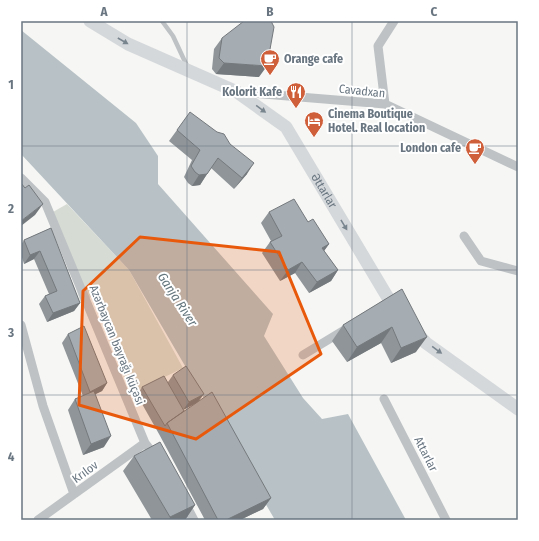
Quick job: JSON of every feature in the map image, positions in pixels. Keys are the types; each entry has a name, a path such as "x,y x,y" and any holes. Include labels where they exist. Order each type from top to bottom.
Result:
{"street":[{"name":"Əttarlar","path":"90,21 128,44 237,92 286,127 386,304 395,311 426,343 518,409"},
{"path":"385,104 378,46 394,21"},
{"name":"Cavadxan","path":"237,92 385,104 517,165"},
{"name":"Azərbaycan bayrağı küçəsi","path":"21,178 45,202 145,443 163,465"},
{"path":"464,236 481,261 518,271"},
{"path":"304,355 356,322"},
{"path":"21,324 43,406 74,494"},
{"name":"Attarlar","path":"384,400 446,520"},
{"name":"Krılov","path":"38,520 145,443"},
{"path":"181,495 194,520"}],"lane":[{"path":"162,21 173,36 190,71"}],"highlighted area":[{"path":"140,237 279,252 321,354 196,439 79,405 83,291"}],"shaded area":[{"path":"67,204 129,270 183,368 130,394 94,295 81,304 53,212"}],"water":[{"name":"Ganja River","path":"21,30 136,123 158,156 158,184 273,314 264,336 303,398 322,419 348,414 406,520 275,520 129,270 21,154"}],"building":[{"path":"244,21 271,21 274,27 267,66 224,63 219,58 222,38"},
{"path":"190,112 217,132 224,134 230,144 254,163 242,178 218,158 207,174 199,175 195,172 191,166 200,150 177,130"},
{"path":"21,183 25,188 29,185 43,204 21,221"},
{"path":"294,199 308,222 313,219 329,244 322,248 338,270 317,282 302,262 288,270 270,242 282,236 269,212"},
{"path":"51,228 80,303 53,313 45,296 57,291 40,251 30,255 24,240"},
{"path":"402,289 427,337 401,348 392,327 357,347 343,325"},
{"path":"84,326 107,383 90,392 68,334"},
{"path":"186,366 204,394 189,402 173,375"},
{"path":"164,376 184,411 165,426 142,387"},
{"path":"94,391 111,436 91,444 75,399"},
{"path":"212,392 271,498 226,520 218,520 167,423"},
{"path":"160,442 195,505 170,517 134,456"}],"place":[{"name":"Orange cafe","path":"270,76"},
{"name":"Kolorit Kafe","path":"296,109"},
{"name":"Cinema Boutique Hotel. Real location","path":"314,138"},
{"name":"London cafe","path":"475,165"}]}
